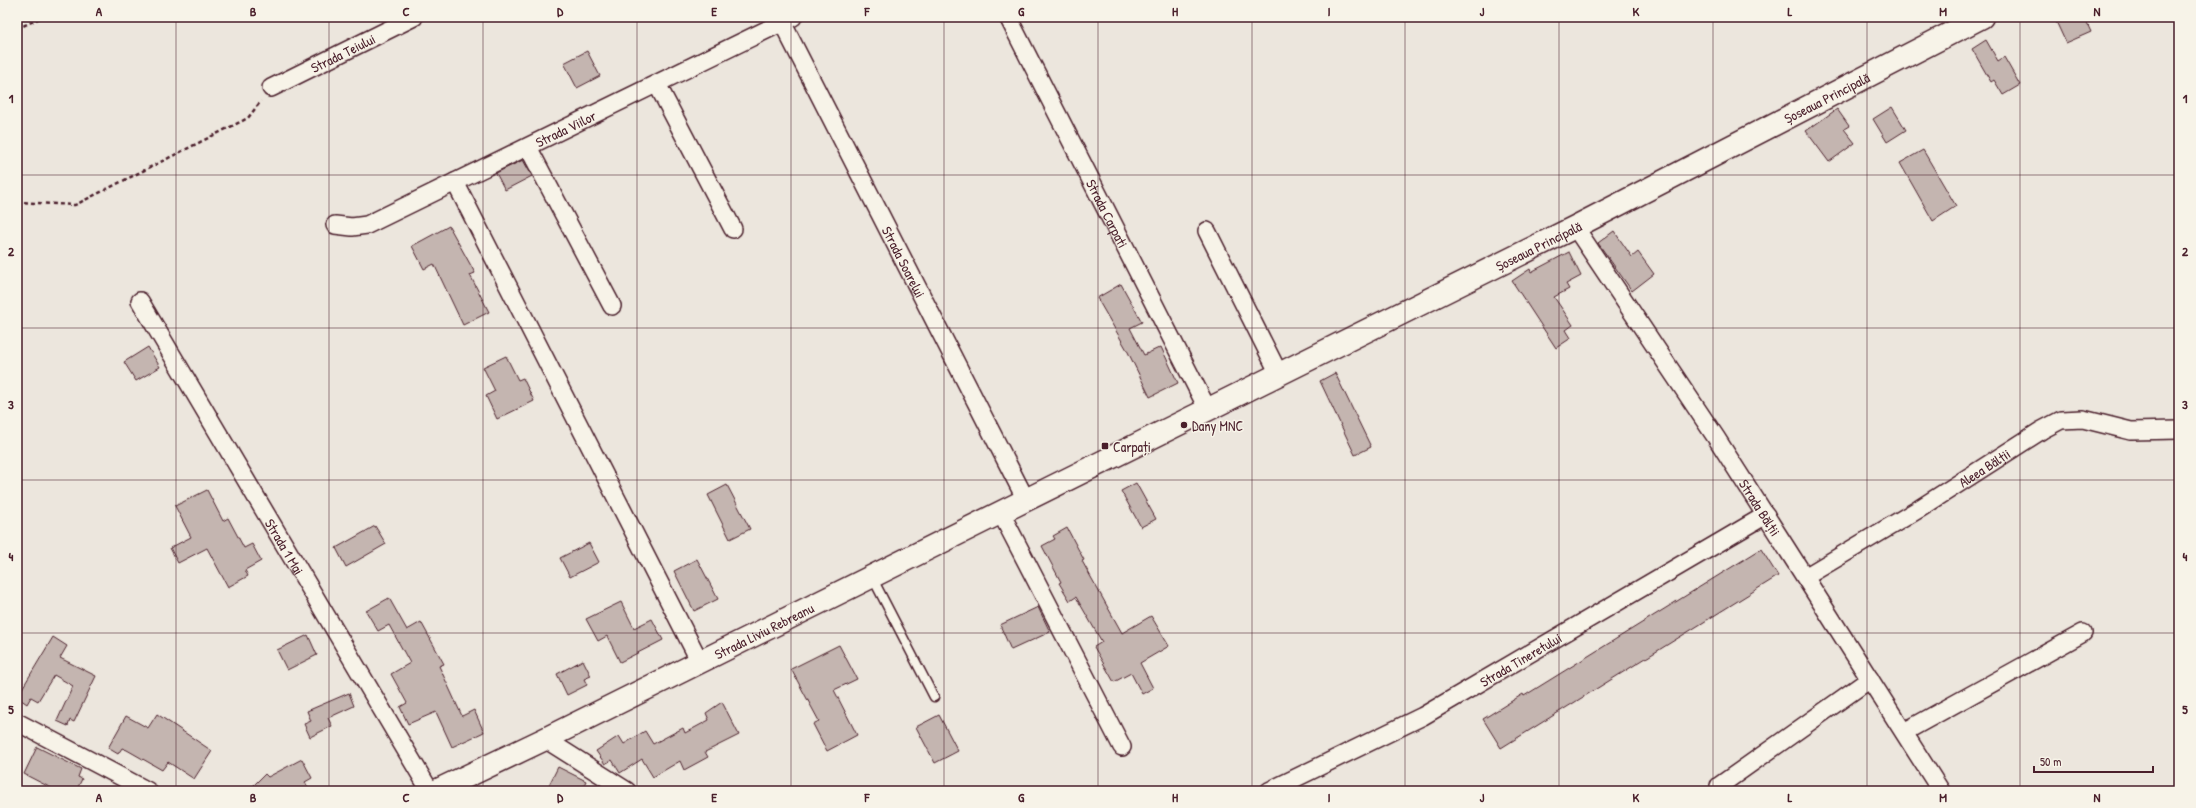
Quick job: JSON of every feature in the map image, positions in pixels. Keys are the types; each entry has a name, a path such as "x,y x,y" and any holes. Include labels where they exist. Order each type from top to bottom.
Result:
{"main road":[{"name":"Șoseaua Principală","path":"1091,468 1575,227 1982,17"},
{"name":"Strada Liviu Rebreanu","path":"436,791 545,739 1091,468"}],"street":[{"name":"Strada Teiului","path":"271,88 414,17"},
{"name":"Strada Carpati","path":"1008,17 1208,410"},
{"name":"Strada Viilor","path":"335,225 352,227 366,225 788,20"},
{"name":"Strada Soarelui","path":"788,20 1026,500"},
{"path":"657,84 733,229"},
{"path":"528,147 612,306"},
{"path":"455,182 700,662"},
{"name":"Strada Bălții","path":"1575,227 1766,515 1941,791"},
{"path":"1207,231 1279,374"},
{"name":"Strada 1 Mai","path":"140,301 430,791"},
{"name":"Aleea Bălții","path":"1805,577 1919,509 2042,430 2061,420 2083,418 2131,431 2179,430"},
{"path":"1001,512 1122,747"},
{"name":"Strada Tineretului","path":"1269,791 1423,716 1766,515"},
{"path":"1904,732 2083,633"},
{"path":"1719,786 1870,678"},
{"path":"17,722 148,791"},
{"path":"545,739 627,791"}],"lane":[{"path":"872,577 934,697"}],"path":[{"path":"17,29 42,17"},
{"path":"17,202 74,205 248,118 271,88"}],"building":[{"path":"2054,17 2084,17 2091,32 2066,43"},
{"path":"1986,40 1998,61 2004,57 2020,85 2003,95 1994,80 1991,82 1972,49"},
{"path":"587,51 600,76 577,88 564,63"},
{"path":"1892,107 1906,130 1887,142 1873,119"},
{"path":"1837,109 1849,126 1844,129 1855,143 1829,162 1806,131"},
{"path":"1923,150 1956,206 1933,221 1900,163"},
{"path":"523,160 532,176 505,190 496,173"},
{"path":"449,226 475,273 470,275 489,312 463,325 434,264 424,269 412,246"},
{"path":"1614,231 1632,257 1638,252 1654,274 1632,291 1598,243"},
{"path":"1569,252 1581,276 1566,284 1569,289 1554,297 1573,325 1566,330 1571,338 1556,348 1512,281 1530,269 1531,272"},
{"path":"1121,284 1142,322 1130,328 1144,355 1161,347 1178,383 1150,397 1127,350 1097,298"},
{"path":"148,347 160,367 136,381 124,362"},
{"path":"506,356 518,380 523,378 534,401 497,419 486,396 495,391 483,367"},
{"path":"1335,373 1371,447 1355,455 1320,381"},
{"path":"1136,483 1156,519 1141,527 1121,491"},
{"path":"727,485 750,529 730,539 708,495"},
{"path":"207,490 223,521 228,518 244,548 252,544 261,561 245,570 248,576 228,587 207,548 178,563 170,548 191,537 175,506"},
{"path":"375,526 386,544 346,567 336,548"},
{"path":"1067,528 1084,560 1082,561 1122,633 1151,616 1169,646 1140,663 1153,688 1142,694 1131,673 1114,682 1094,647 1102,642 1076,597 1070,601 1059,583 1061,582 1042,546 1055,539 1053,536"},
{"path":"589,543 599,562 570,577 560,558"},
{"path":"1761,549 1778,576 1501,748 1483,719 1523,694 1524,696"},
{"path":"697,559 718,599 694,611 674,571"},
{"path":"389,598 407,630 421,622 444,664 439,666 462,716 474,710 484,732 452,747 436,712 408,724 400,707 407,703 391,674 410,663 389,625 378,631 366,611"},
{"path":"621,602 634,628 652,619 663,640 620,662 607,636 598,641 586,619"},
{"path":"1038,607 1050,632 1011,650 1000,625"},
{"path":"308,635 317,655 287,670 277,650"},
{"path":"53,637 67,646 60,658 96,676 74,722 70,720 68,726 57,721 73,686 54,675 38,701 31,697 27,704 17,697"},
{"path":"839,645 857,679 834,690 857,735 827,751 813,724 819,721 791,669"},
{"path":"583,660 591,676 584,679 587,685 567,695 557,674"},
{"path":"349,693 354,706 328,718 332,726 310,737 304,724 311,721 307,711"},
{"path":"722,702 739,735 705,752 708,757 684,770 680,761 653,777 642,759 620,773 612,760 605,764 596,751 619,736 624,744 645,731 653,744 683,728 685,733 709,720 706,713"},
{"path":"157,714 212,751 194,779 168,762 162,770 127,750 122,748 118,754 108,748 126,716 148,728"},
{"path":"939,715 958,751 935,763 916,727"},
{"path":"37,747 81,769 78,777 82,779 76,791 57,791 24,774"},
{"path":"302,759 312,778 305,782 310,791 248,791 265,774 268,777"},
{"path":"558,767 586,781 581,791 546,791"}],"place":[{"name":"Dany MNC","path":"1184,425"},
{"name":"Carpați","path":"1105,446"}]}
